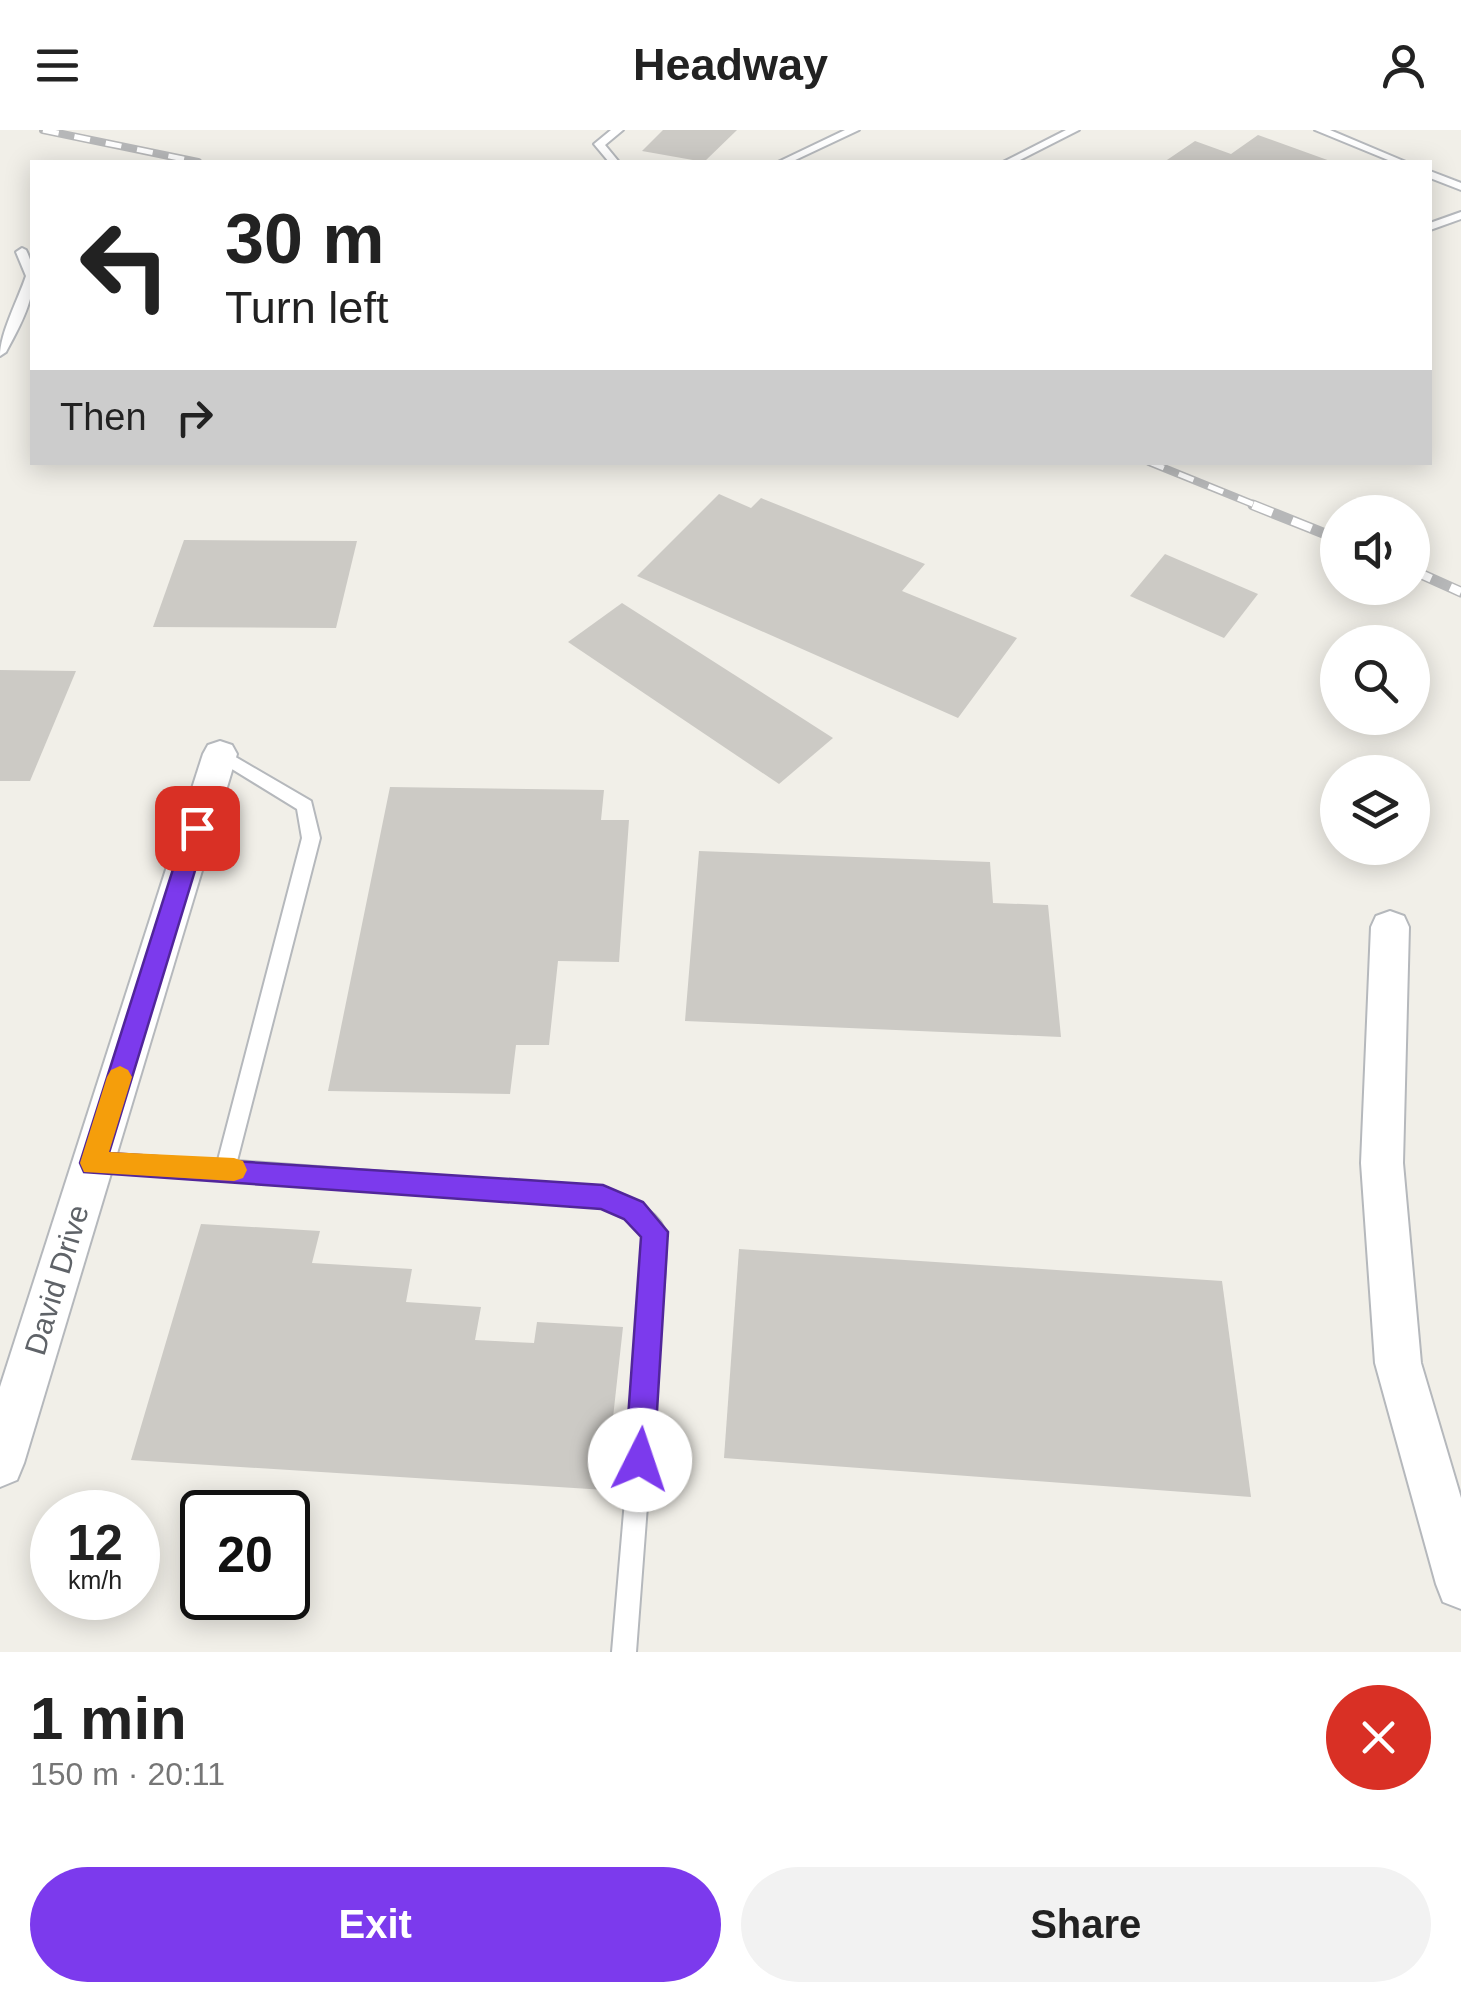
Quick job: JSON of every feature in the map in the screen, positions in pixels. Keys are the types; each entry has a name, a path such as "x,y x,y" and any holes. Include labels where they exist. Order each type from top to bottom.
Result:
{"street":[{"name":"David Drive","path":"0,1462 220,754"},
{"path":"1390,927 1382,1163 1398,1363 1461,1584"}],"lane":[{"path":"612,160 599,144 618,130"},
{"path":"787,160 854,130"},
{"path":"1012,160 1074,130"},
{"path":"1320,130 1396,160"},
{"path":"1432,175 1461,186"},
{"path":"1432,226 1461,215"},
{"path":"22,252 30,271"},
{"path":"0,352 21,311 30,282"},
{"path":"220,754 305,806 311,838 225,1169"},
{"path":"93,1163 603,1197 634,1210 655,1232 624,1652"}],"building":[{"path":"663,130 737,130 706,160 642,151"},
{"path":"1258,135 1327,160 1167,160 1195,141 1231,154"},
{"path":"719,494 751,508 761,498 925,564 902,591 1017,638 958,718 637,576"},
{"path":"184,540 357,541 336,628 153,627"},
{"path":"1165,554 1258,594 1224,638 1130,596"},
{"path":"622,603 833,738 779,784 568,642"},
{"path":"0,670 76,671 30,781 0,781"},
{"path":"390,787 604,790 601,820 629,820 619,962 558,961 549,1045 516,1045 510,1094 328,1091"},
{"path":"699,851 990,862 993,903 1048,905 1061,1037 685,1021"},
{"path":"201,1224 320,1231 312,1263 412,1269 406,1302 481,1307 475,1340 534,1343 537,1322 623,1327 605,1490 131,1460"},
{"path":"739,1249 1222,1281 1251,1497 724,1458"}],"railway":[{"path":"43,130 188,160"},
{"path":"1156,465 1260,507"},
{"path":"1253,505 1320,532"},
{"path":"1430,578 1461,592"}],"slow traffic":[{"path":"120,1077 93,1163 234,1170"}],"route":[{"path":"197,828 93,1163 603,1197 634,1210 655,1232 640,1460"}]}
